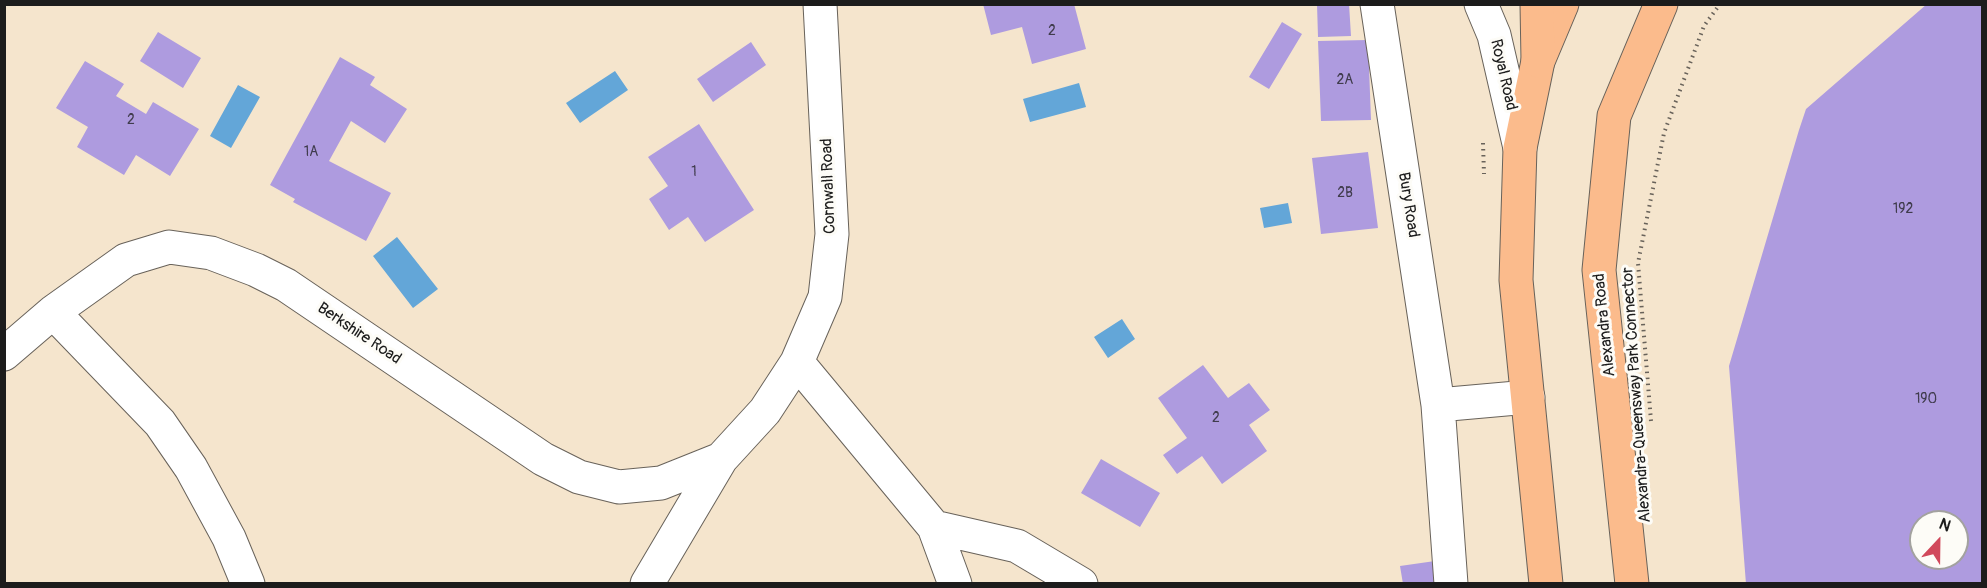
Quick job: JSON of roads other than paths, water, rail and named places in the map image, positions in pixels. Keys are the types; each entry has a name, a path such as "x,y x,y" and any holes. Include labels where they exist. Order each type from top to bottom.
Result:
{"main road":[{"path":"1537,4 1538,62"},
{"path":"1546,584 1516,280 1520,148 1538,62 1562,4"},
{"name":"Alexandra Road","path":"1632,584 1599,270 1614,116 1661,4"}],"street":[{"name":"Cornwall Road","path":"647,584 721,459 765,411 797,362 825,297 832,234 820,4"},
{"name":"Bury Road","path":"1377,4 1438,405 1451,584"},
{"name":"Royal Road","path":"1481,4 1494,35 1520,148"},
{"name":"Berkshire Road","path":"4,354 52,312 126,260 169,247 211,252 286,285 543,459 579,477 619,487 661,483 721,459"},
{"path":"52,312 160,423 191,468 229,538 248,584"},
{"path":"797,362 934,527 955,584"},
{"path":"1438,405 1528,397"},
{"path":"934,527 1017,546 1081,584"}],"water":[{"path":"615,71 628,90 580,123 566,103"},
{"path":"1079,83 1086,107 1030,122 1023,99"},
{"path":"238,85 260,97 231,148 210,136"},
{"path":"1288,203 1292,223 1264,228 1260,208"},
{"path":"397,237 438,289 413,308 373,256"},
{"path":"1122,319 1135,339 1108,358 1094,337"}]}
